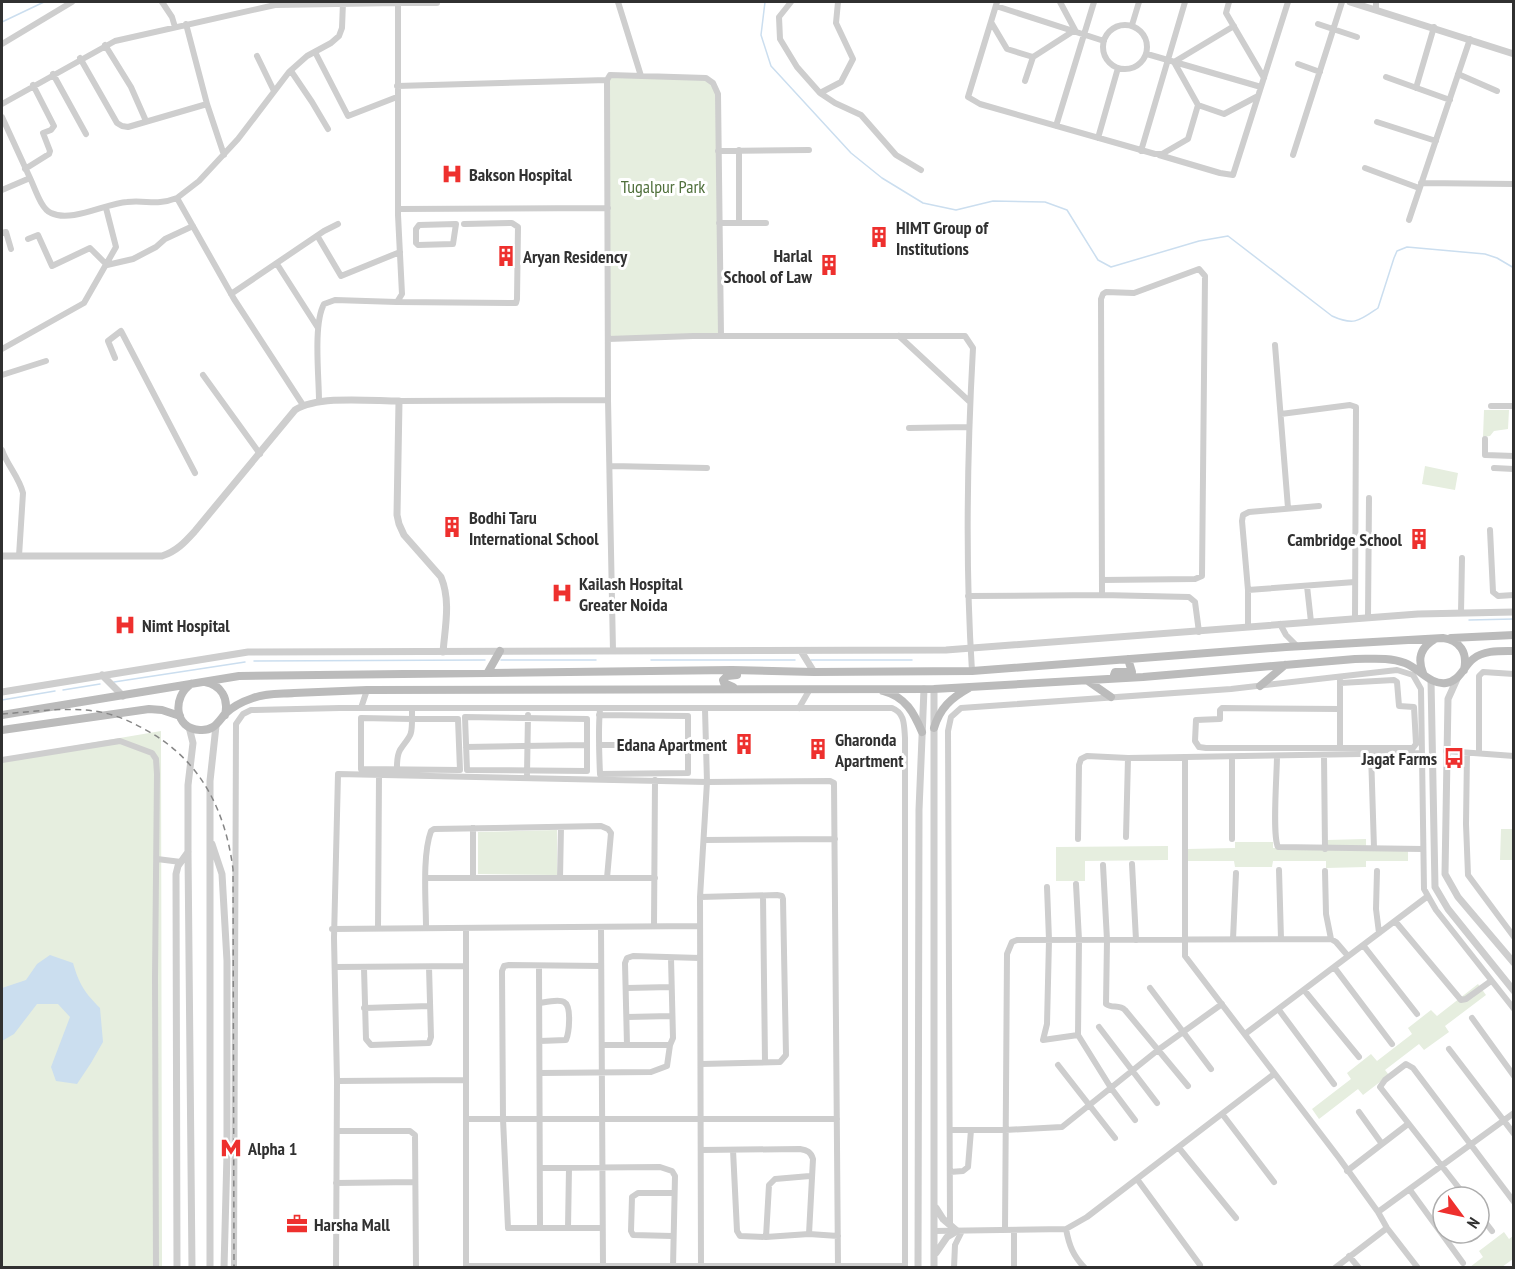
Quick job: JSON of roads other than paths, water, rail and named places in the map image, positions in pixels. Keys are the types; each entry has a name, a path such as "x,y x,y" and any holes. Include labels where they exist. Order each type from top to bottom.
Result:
{"main road":[{"path":"2,715 239,676 749,670 972,671 1297,646 1514,635"},
{"path":"1424,673 1420,658 1422,650 1435,639"},
{"path":"1450,639 1462,648 1466,663 1464,670"},
{"path":"488,672 500,651"},
{"path":"192,684 186,687 179,698 177,704 180,716 189,727 208,730 216,726 225,714 255,697 367,690 972,687 1088,681 1386,658 1406,663 1424,673 1431,680 1444,683 1457,679 1473,659 1484,653 1514,651"},
{"path":"1119,678 1114,674 1115,672 1132,672 1128,659"},
{"path":"1260,686 1286,665"},
{"path":"736,688 724,684 724,678 744,674 749,670"},
{"path":"204,681 221,690 226,702 225,714"},
{"path":"1088,681 1111,697"},
{"path":"934,728 937,718 949,700 972,687"},
{"path":"875,689 890,693 908,705 922,732"},
{"path":"2,730 149,709 162,710 180,716"}],"street":[{"path":"2,44 72,2"},
{"path":"162,2 172,17 175,27"},
{"path":"618,2 641,76"},
{"path":"791,2 779,17 780,39 797,67 820,93 835,104 861,115 896,154 921,170"},
{"path":"820,93 841,82 853,59 836,22 838,2"},
{"path":"1060,2 1075,30"},
{"path":"1056,126 1094,2"},
{"path":"1132,25 1139,2"},
{"path":"1141,151 1185,2"},
{"path":"1228,2 1226,13 1264,78"},
{"path":"1104,41 996,4 968,97 980,104 1233,175 1288,2"},
{"path":"1293,155 1342,2"},
{"path":"1350,2 1376,5 1514,54"},
{"path":"2,117 25,169 49,213 59,216 92,212 127,202 160,203 177,198 199,181 224,155 255,120 274,91 291,71 339,36 342,28 343,3"},
{"path":"397,302 402,294 398,209 398,3"},
{"path":"2,104 105,45 186,24 274,5 437,3"},
{"path":"991,22 1007,49 1033,57"},
{"path":"186,24 207,104 224,155"},
{"path":"1318,24 1357,37"},
{"path":"1132,25 1145,36 1147,54 1135,66 1127,69 1118,68 1106,57 1103,48 1104,41 1108,32 1115,27 1132,25"},
{"path":"1174,62 1233,26"},
{"path":"1416,88 1434,27"},
{"path":"1024,81 1033,57 1075,30"},
{"path":"1409,220 1470,39"},
{"path":"105,45 131,87 146,121"},
{"path":"315,52 348,116 397,97"},
{"path":"1147,54 1261,87"},
{"path":"257,56 274,91"},
{"path":"80,58 117,123 122,126 128,127 207,104"},
{"path":"1174,62 1198,105 1224,114 1258,96"},
{"path":"1298,64 1320,72"},
{"path":"1098,138 1118,68"},
{"path":"291,71 327,129"},
{"path":"54,74 86,134"},
{"path":"1458,74 1497,91"},
{"path":"613,651 608,400 607,80 610,75 706,78 713,83 718,94 721,336"},
{"path":"1386,77 1450,100"},
{"path":"397,86 607,80"},
{"path":"25,169 49,154 43,133 54,126 33,85"},
{"path":"1155,154 1162,154 1188,139 1198,105"},
{"path":"1377,122 1436,141"},
{"path":"738,223 739,150"},
{"path":"718,151 810,150"},
{"path":"1365,168 1420,186 1514,184"},
{"path":"2,190 30,178"},
{"path":"177,198 231,294 303,405"},
{"path":"2,349 84,303 107,265 116,244 106,208"},
{"path":"491,223 493,208"},
{"path":"398,209 608,208"},
{"path":"319,401 318,328 320,311 328,301 516,303 518,227 512,223 491,223 460,224 419,225 416,229 416,243 418,245 453,244 460,224 457,209"},
{"path":"719,223 766,223"},
{"path":"231,294 324,231 338,224"},
{"path":"107,265 133,259 156,247 165,239 193,226"},
{"path":"2,233 6,232 11,249"},
{"path":"28,239 38,235 52,266 90,248 107,265"},
{"path":"318,237 340,276 400,252"},
{"path":"277,264 318,328"},
{"path":"1102,580 1195,579 1202,576 1205,276 1199,269 1134,293 1106,292 1102,294 1101,300 1102,595"},
{"path":"115,358 108,341 121,331 195,473"},
{"path":"608,339 721,336 966,336 973,348 969,427 968,596 972,671"},
{"path":"898,336 970,402"},
{"path":"1275,345 1288,508"},
{"path":"2,375 46,361"},
{"path":"203,375 260,454"},
{"path":"2,556 162,556 171,553 183,545 291,414 303,405 319,401 608,400"},
{"path":"399,401 397,515 404,535 441,577 444,585 448,598 443,652"},
{"path":"1281,414 1350,405 1356,407 1355,618"},
{"path":"1491,406 1514,406"},
{"path":"909,428 969,427"},
{"path":"1485,439 1485,455 1514,456"},
{"path":"2,450 7,463 21,484 23,493 19,556"},
{"path":"611,466 707,468"},
{"path":"1494,468 1514,469"},
{"path":"1368,618 1369,498"},
{"path":"1248,626 1248,590 1242,518 1246,513 1319,506"},
{"path":"1490,530 1493,592 1498,596 1514,595"},
{"path":"1461,613 1462,558"},
{"path":"1248,590 1355,582"},
{"path":"1308,586 1311,622"},
{"path":"968,596 1190,597 1195,602 1199,632"},
{"path":"2,692 248,652 801,651 970,648 1199,632 1355,618 1514,612"},
{"path":"1280,624 1286,635 1297,646"},
{"path":"801,651 814,672"},
{"path":"1340,680 1397,670 1413,675 1421,689 1423,882 1436,910 1514,1009"},
{"path":"1479,753 1479,676 1483,672 1514,674"},
{"path":"102,675 123,696"},
{"path":"1457,679 1448,699 1445,874 1458,897 1514,963"},
{"path":"1340,680 1340,747"},
{"path":"950,1224 949,723 955,712 961,708 1340,680 1394,680 1397,682 1399,706 1414,706 1416,744 1413,748 1408,749 1206,748 1199,747 1195,741 1196,720 1220,719 1222,708 1340,709"},
{"path":"1431,680 1434,874 1438,894 1514,991"},
{"path":"918,1268 919,810 924,688"},
{"path":"934,688 934,1264"},
{"path":"799,708 810,689"},
{"path":"360,708 367,690"},
{"path":"234,1268 236,724 243,714 251,710 360,708 528,708 599,712 799,708 891,708 897,710 904,722 905,1267 466,1267 466,928"},
{"path":"397,772 399,752 410,738 412,708"},
{"path":"527,774 528,708"},
{"path":"701,1267 700,897 707,782 705,709"},
{"path":"599,712 600,774 688,773 688,712"},
{"path":"336,1268 337,1081 333,929 339,774 379,775 397,772 460,770 458,719 361,718 361,769 397,772 527,774 587,771 587,719 465,717 467,770 527,774 707,782 830,781 836,786 838,1266"},
{"path":"210,1268 210,782 216,726"},
{"path":"189,727 193,743 188,785 192,1268"},
{"path":"2,760 120,741 152,753 156,759 156,1268"},
{"path":"466,747 586,745"},
{"path":"599,745 628,745"},
{"path":"662,745 688,745"},
{"path":"1446,751 1514,756"},
{"path":"1371,753 1374,848"},
{"path":"1078,839 1079,765 1081,759 1087,756 1128,758 1422,753"},
{"path":"1467,753 1467,872 1469,879 1514,937"},
{"path":"1324,755 1325,849"},
{"path":"1232,756 1233,839"},
{"path":"1277,756 1276,846 1325,849 1423,849"},
{"path":"1185,757 1185,956 1339,1158 1387,1228 1418,1268"},
{"path":"1126,837 1128,758"},
{"path":"378,928 379,775"},
{"path":"1422,778 1432,776"},
{"path":"654,926 655,780"},
{"path":"905,818 919,810"},
{"path":"426,928 426,878 431,831 601,826 611,833 607,878"},
{"path":"560,878 561,827"},
{"path":"473,828 473,878"},
{"path":"704,840 835,839"},
{"path":"211,841 222,874 226,961 227,1154 224,1268"},
{"path":"177,1268 176,874 188,852"},
{"path":"157,859 181,862"},
{"path":"1132,864 1136,940"},
{"path":"1103,865 1107,940 1106,1004 1109,1007 1124,1008 1188,1086"},
{"path":"1279,870 1281,939"},
{"path":"1325,871 1326,914 1331,939"},
{"path":"1377,871 1376,909 1379,933"},
{"path":"1233,939 1236,873"},
{"path":"426,878 655,878"},
{"path":"1076,884 1079,940 1078,1035 1111,1088 1135,1120"},
{"path":"1047,886 1049,940 1047,1024 1042,1040 1078,1035"},
{"path":"763,896 765,1062"},
{"path":"700,897 782,896 786,1055 780,1062 701,1064"},
{"path":"1245,1034 1428,896"},
{"path":"1395,921 1461,1000 1466,999 1491,981"},
{"path":"333,929 700,926"},
{"path":"601,927 603,1267"},
{"path":"1005,1230 1008,947 1017,940 1331,939 1348,957"},
{"path":"1364,945 1417,1014"},
{"path":"627,1045 625,963 627,958 633,956 700,958"},
{"path":"540,1073 651,1072 667,1066 673,1038 671,958"},
{"path":"602,966 509,964 504,966 502,971 503,1119 508,1228 602,1228"},
{"path":"335,967 466,966"},
{"path":"539,966 540,1228"},
{"path":"364,968 366,1039 371,1045 424,1045 429,1043 431,1037 429,967"},
{"path":"1334,967 1392,1044"},
{"path":"627,988 671,987"},
{"path":"1150,988 1211,1069"},
{"path":"1304,990 1359,1057"},
{"path":"540,1003 562,1001 569,1007 566,1040 540,1041"},
{"path":"950,1130 1005,1130 1062,1126 1158,1050 1222,1004"},
{"path":"364,1008 430,1006"},
{"path":"1279,1010 1334,1083"},
{"path":"627,1017 671,1016"},
{"path":"1472,1018 1514,1076"},
{"path":"1099,1027 1157,1103"},
{"path":"602,1045 670,1046"},
{"path":"1449,1050 1514,1134"},
{"path":"1456,1185 1380,1087 1385,1080 1408,1064 1514,1202"},
{"path":"1058,1065 1115,1138"},
{"path":"934,1231 1066,1229 1087,1217 1274,1074"},
{"path":"337,1081 466,1080"},
{"path":"1359,1112 1382,1144"},
{"path":"1378,1212 1514,1113"},
{"path":"1223,1115 1274,1182"},
{"path":"466,1119 837,1119"},
{"path":"1347,1171 1408,1124"},
{"path":"950,1172 963,1171 968,1167 971,1130"},
{"path":"337,1131 410,1131 415,1135 417,1140 416,1268"},
{"path":"1179,1148 1236,1218"},
{"path":"701,1150 807,1150 813,1159 810,1176 809,1234"},
{"path":"733,1150 738,1234 742,1237 809,1234 838,1236"},
{"path":"540,1168 668,1169 675,1176 673,1267"},
{"path":"568,1228 569,1168"},
{"path":"766,1237 769,1185 775,1179 810,1176"},
{"path":"1137,1179 1200,1265"},
{"path":"336,1183 415,1182"},
{"path":"1410,1190 1463,1263"},
{"path":"672,1236 633,1234 631,1231 632,1197 638,1193 674,1193"},
{"path":"934,1203 938,1212 960,1231"},
{"path":"1335,1268 1387,1228"},
{"path":"1066,1229 1072,1252 1085,1268"},
{"path":"1014,1230 1014,1268"},
{"path":"934,1264 941,1244 947,1237 960,1231"},
{"path":"954,1268 955,1241 960,1231"},
{"path":"1349,1256 1359,1268"}],"water":[{"path":"50,955 73,963 83,988 100,1008 103,1042 77,1084 56,1081 51,1067 70,1017 58,1004 37,1004 14,1034 2,1041 2,988 26,980 37,964"}],"waterway":[{"path":"2,22 44,2"},
{"path":"183,2 192,2"},
{"path":"765,2 761,35 771,66 851,153 882,178 923,203 956,210 993,201 1045,202 1067,210 1098,260 1111,267 1199,241 1228,236 1332,316 1346,321 1361,319 1378,308 1397,251 1407,247 1485,254 1514,268"},
{"path":"1469,620 1514,619"},
{"path":"254,661 485,660"},
{"path":"501,660 596,660"},
{"path":"651,660 795,660"},
{"path":"811,660 912,660"},
{"path":"114,682 245,662"},
{"path":"63,690 100,684"},
{"path":"2,700 55,691"}],"railway":[{"path":"2,714 84,710 115,716 130,722 163,741 180,755 194,770 216,806 229,847 233,869 234,1268"}],"place":[{"name":"Bakson Hospital","path":"452,174"},
{"name":"HIMT Group of Institutions","path":"879,237"},
{"name":"Aryan Residency","path":"506,256"},
{"name":"Harlal School of Law","path":"829,265"},
{"name":"Bodhi Taru International School","path":"452,527"},
{"name":"Cambridge School","path":"1419,539"},
{"name":"Kailash Hospital Greater Noida","path":"562,593"},
{"name":"Nimt Hospital","path":"125,625"},
{"name":"Edana Apartment","path":"744,744"},
{"name":"Gharonda Apartment","path":"818,749"},
{"name":"Jagat Farms","path":"1454,758"},
{"name":"Alpha 1","path":"231,1148"},
{"name":"Harsha Mall","path":"297,1224"}],"park label":[{"name":"Tugalpur Park","path":"663,186"}]}
